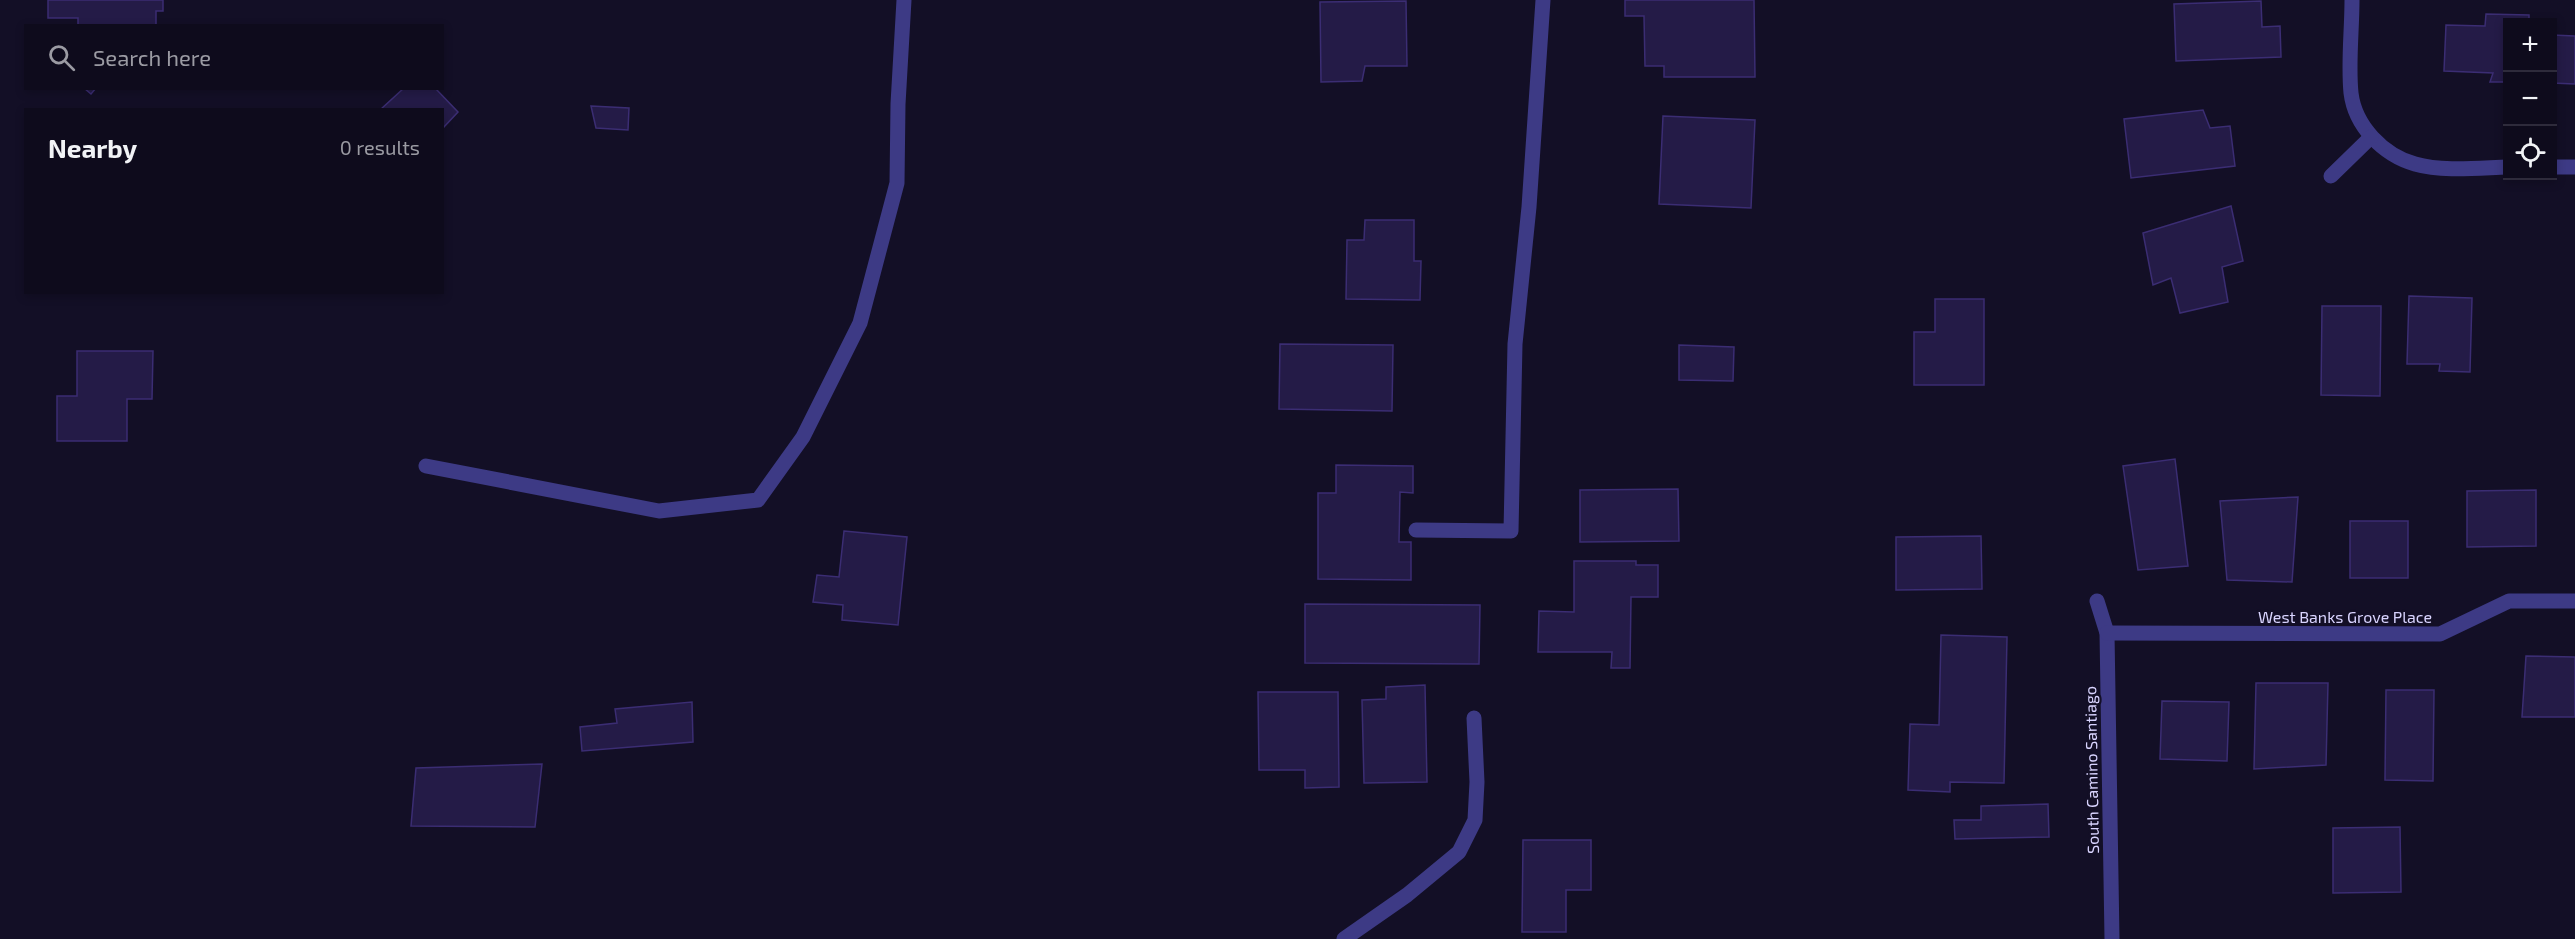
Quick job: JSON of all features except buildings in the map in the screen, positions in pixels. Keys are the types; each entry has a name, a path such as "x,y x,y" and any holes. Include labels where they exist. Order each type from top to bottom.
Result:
{"street":[{"path":"426,466 659,511 758,500 803,437 860,323 897,183 898,104 904,0"},
{"path":"1416,530 1511,531 1515,344 1528,207 1543,0"},
{"path":"2352,0 2351,94 2360,122 2371,137 2391,153 2415,165 2449,168 2503,167"},
{"path":"2331,176 2371,137"},
{"path":"2557,167 2575,167"},
{"name":"South Camino Santiago","path":"2097,601 2106,633 2112,939"},
{"name":"West Banks Grove Place","path":"2106,633 2440,634 2509,601 2575,601"},
{"path":"1344,939 1407,895 1459,852 1475,820 1477,782 1474,718"}]}
